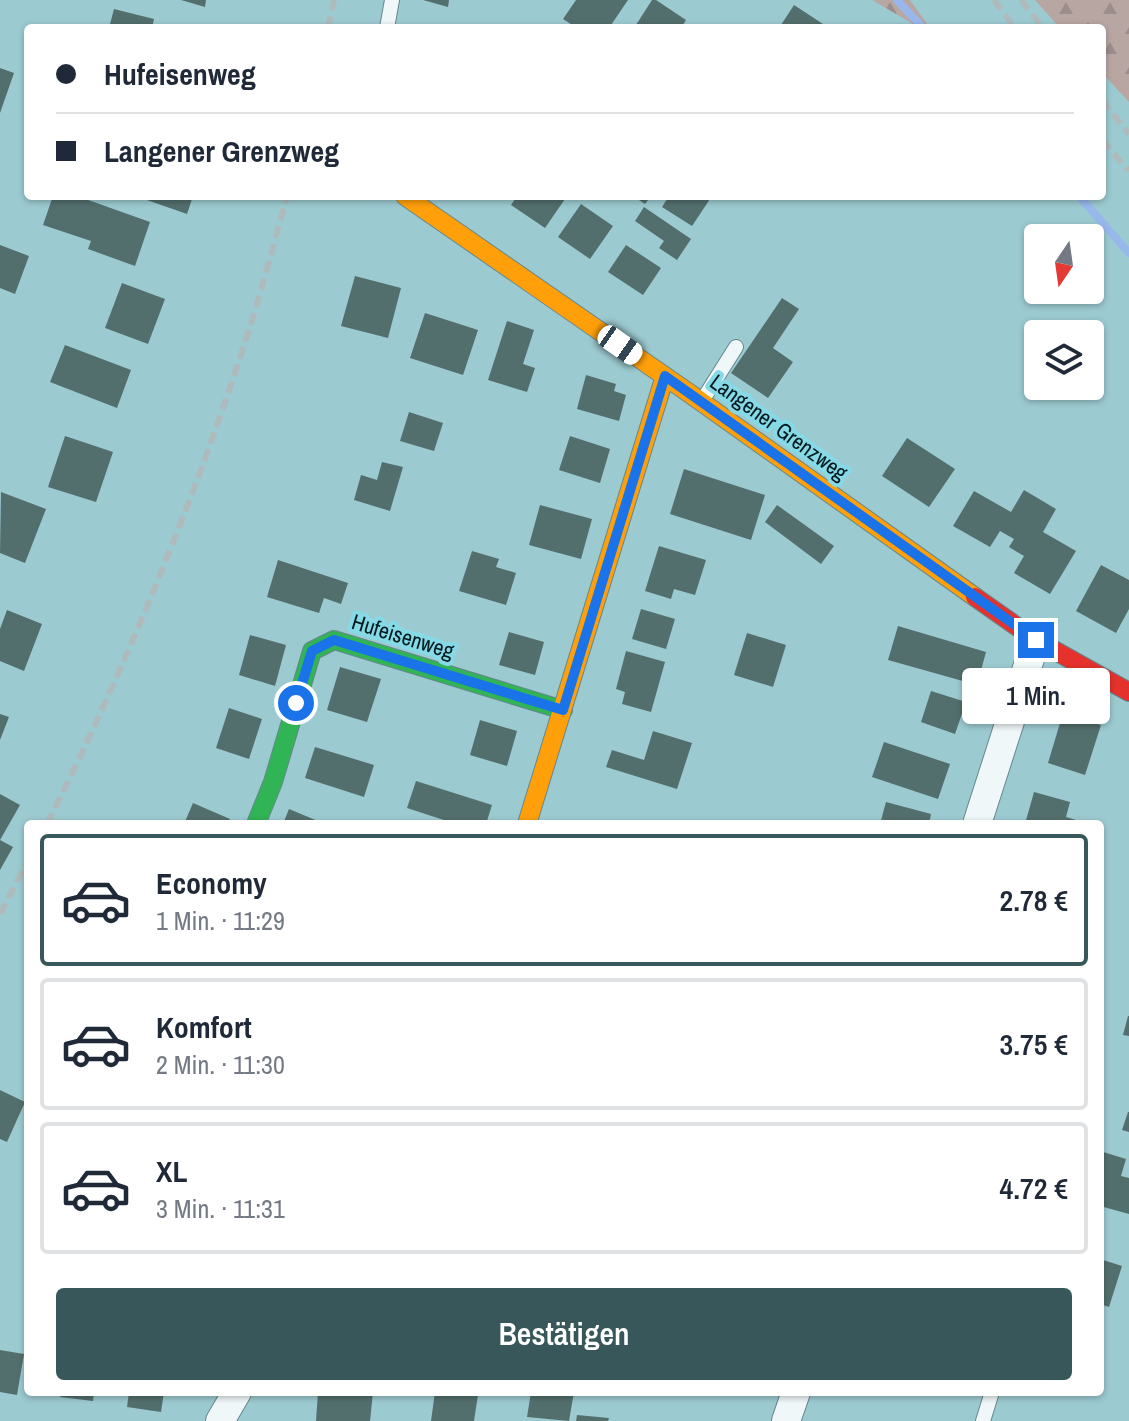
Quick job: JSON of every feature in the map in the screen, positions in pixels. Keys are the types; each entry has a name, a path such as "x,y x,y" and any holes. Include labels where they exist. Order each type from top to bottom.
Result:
{"street":[{"name":"Langener Grenzweg","path":"411,200 702,402 1036,640 1129,692"},
{"path":"528,820 665,376"},
{"name":"Hufeisenweg","path":"258,820 273,782 312,651 334,640 563,710"},
{"path":"978,820 1036,640"},
{"path":"220,1421 235,1396"},
{"path":"786,1421 795,1396"}],"lane":[{"path":"388,24 392,0"},
{"path":"702,402 736,347"},
{"path":"983,1421 991,1396"}],"green space":[{"path":"872,0 910,0 927,24 913,24"},
{"path":"1035,0 1129,0 1129,102 1106,77 1106,24 1056,24"}],"building":[{"path":"181,0 206,0 205,7"},
{"path":"423,0 449,0 448,7"},
{"path":"576,0 628,0 612,24 571,24 563,19"},
{"path":"652,0 686,20 684,24 637,24"},
{"path":"794,5 823,24 782,24"},
{"path":"114,9 154,19 153,24 110,24"},
{"path":"0,68 14,73 0,113"},
{"path":"52,200 88,200 150,222 135,266 88,249 91,241 43,225"},
{"path":"147,200 192,200 187,214"},
{"path":"514,200 564,200 545,228 511,205"},
{"path":"666,200 709,200 692,226 662,207"},
{"path":"581,204 613,226 590,259 558,237"},
{"path":"644,207 691,239 677,260 659,248 664,241 635,221"},
{"path":"0,245 29,256 15,294 0,288"},
{"path":"626,245 661,268 643,295 608,272"},
{"path":"355,276 401,288 388,338 341,326"},
{"path":"122,283 165,299 148,344 105,328"},
{"path":"782,298 799,309 773,348 793,362 768,398 731,373"},
{"path":"425,313 478,330 463,375 410,358"},
{"path":"507,321 534,330 523,364 535,368 527,392 488,380"},
{"path":"65,345 131,370 117,408 50,382"},
{"path":"586,375 616,384 614,391 626,395 619,421 577,409"},
{"path":"409,412 443,423 434,451 400,441"},
{"path":"65,436 113,452 96,502 48,487"},
{"path":"570,436 610,449 600,483 559,470"},
{"path":"907,438 955,469 929,507 882,476"},
{"path":"382,462 403,467 390,511 354,500 361,475 377,480"},
{"path":"684,469 765,495 751,540 670,514"},
{"path":"1024,490 1056,509 1043,532 1076,551 1050,594 1014,573 1024,556 1009,547 1014,539 1000,531 990,547 953,526 974,491 1011,512"},
{"path":"1,492 46,509 25,563 0,553"},
{"path":"540,505 592,519 581,559 529,545"},
{"path":"777,505 834,546 821,564 765,522"},
{"path":"659,546 706,560 695,595 674,589 671,599 645,591"},
{"path":"472,551 499,559 496,567 516,573 506,605 459,591"},
{"path":"278,560 348,583 341,604 324,598 319,613 267,597"},
{"path":"1101,565 1129,580 1129,609 1116,633 1076,611"},
{"path":"641,609 675,619 666,649 632,639"},
{"path":"7,610 42,624 24,671 0,661 0,629"},
{"path":"898,626 986,652 977,685 888,660"},
{"path":"509,632 544,642 535,675 499,665"},
{"path":"747,633 786,645 773,687 734,675"},
{"path":"250,635 286,645 275,686 239,675"},
{"path":"626,651 665,662 651,712 622,704 625,692 616,689"},
{"path":"340,667 381,679 367,722 327,710"},
{"path":"931,691 966,702 955,734 921,722"},
{"path":"229,708 262,719 249,759 216,748"},
{"path":"1063,713 1101,725 1085,775 1048,763"},
{"path":"0,714 9,717 0,740"},
{"path":"480,720 517,731 507,766 470,755"},
{"path":"653,731 692,743 677,789 606,767 612,750 644,760"},
{"path":"884,742 950,764 938,799 872,777"},
{"path":"315,747 374,765 364,797 305,778"},
{"path":"416,781 492,805 487,820 444,820 407,808"},
{"path":"1034,792 1070,802 1066,817 1076,820 1026,820"},
{"path":"0,794 20,805 0,840"},
{"path":"886,802 931,814 930,820 881,820"},
{"path":"193,803 230,819 229,820 186,820"},
{"path":"289,809 315,820 285,820"},
{"path":"0,840 13,847 0,870"},
{"path":"1129,1016 1129,1036 1123,1035"},
{"path":"0,1090 24,1104 7,1142 0,1139"},
{"path":"1129,1112 1129,1132 1122,1130"},
{"path":"1104,1152 1126,1159 1121,1176 1129,1178 1129,1214 1104,1207"},
{"path":"1104,1260 1122,1266 1109,1307 1104,1305"},
{"path":"0,1350 24,1354 17,1395 0,1392"},
{"path":"60,1396 94,1396 93,1401"},
{"path":"128,1396 163,1396 161,1412 127,1407"},
{"path":"318,1396 373,1396 370,1421 316,1421"},
{"path":"434,1396 478,1396 474,1421 431,1421"},
{"path":"530,1396 573,1396 569,1421 527,1417"},
{"path":"577,1415 609,1418 608,1421 576,1421"}],"waterway":[{"path":"897,0 919,24"},
{"path":"1083,200 1129,253"}],"railway":[{"path":"329,24 334,0"},
{"path":"994,0 1012,24"},
{"path":"1021,0 1040,24"},
{"path":"1106,105 1129,134"},
{"path":"1106,145 1129,171"},
{"path":"49,820 130,645 205,460 247,336 286,200"},
{"path":"0,914 24,868"}],"traffic: fast":[{"path":"258,820 273,782 312,651 334,640 563,710"}],"traffic: slow":[{"path":"411,200 975,597"},
{"path":"528,820 665,376"}],"traffic: jam":[{"path":"975,597 1036,640 1129,692"}],"route":[{"path":"296,703 312,651 334,640 563,710 665,376 1036,640"}]}
